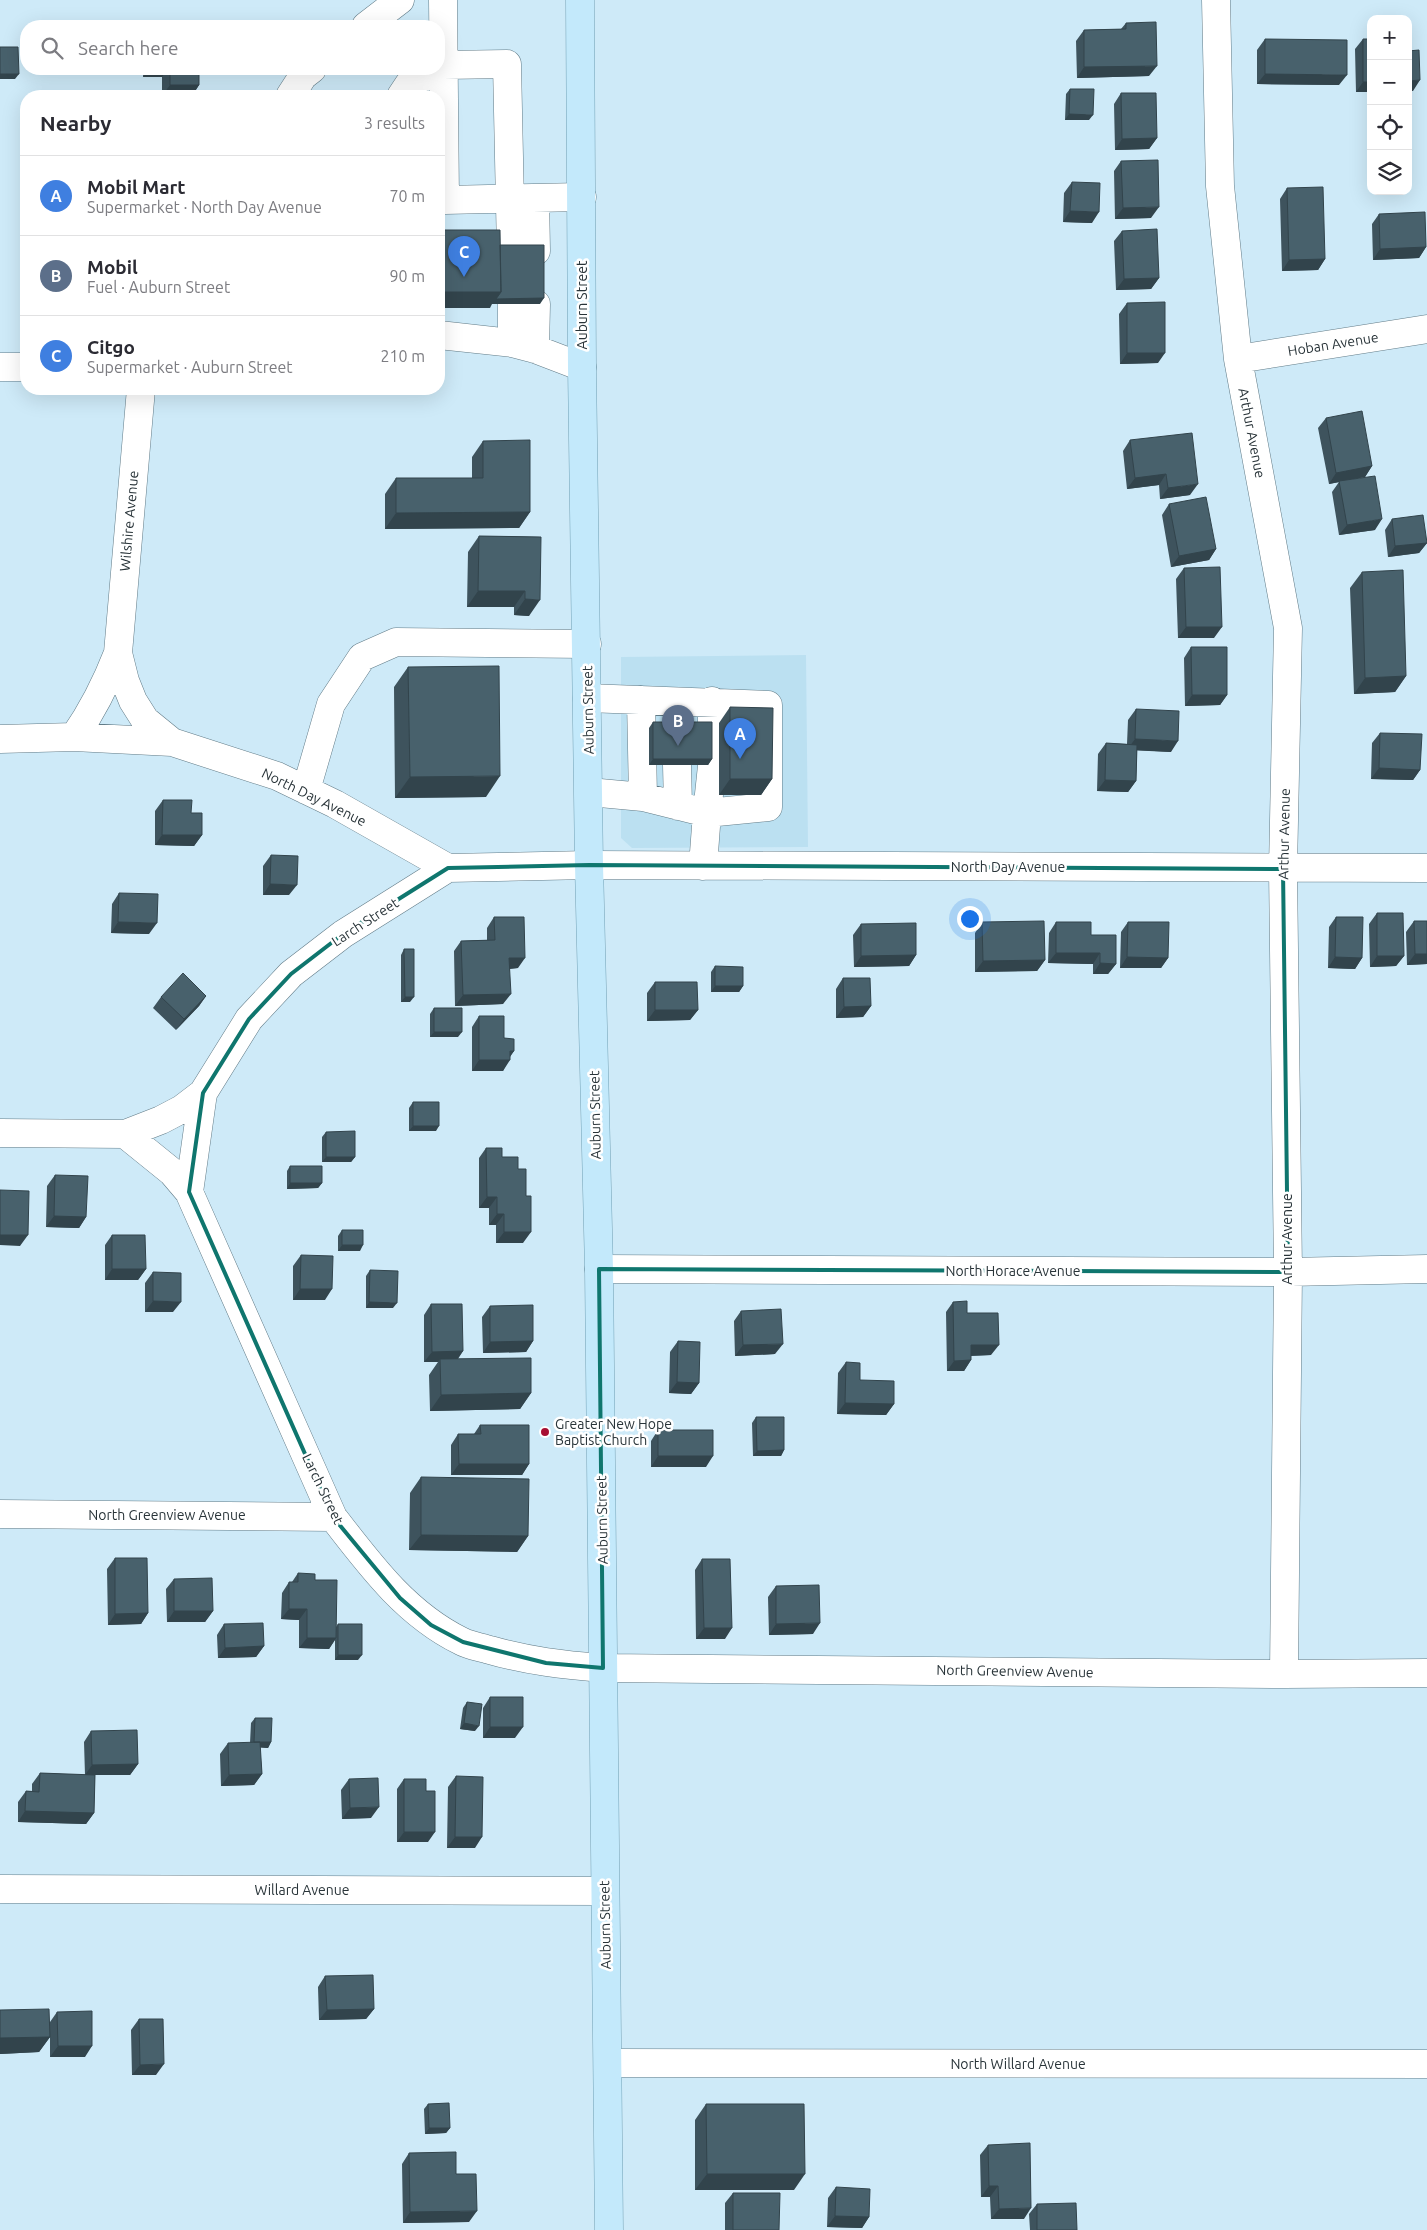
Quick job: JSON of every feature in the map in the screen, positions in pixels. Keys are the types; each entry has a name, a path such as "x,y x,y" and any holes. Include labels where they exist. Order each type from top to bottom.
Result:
{"main road":[{"name":"Auburn Street","path":"580,0 582,366 589,865 599,1269 604,1891 608,2064 608,2230"}],"street":[{"path":"374,20 400,0"},
{"path":"442,20 443,0"},
{"name":"Arthur Avenue","path":"1216,0 1220,186 1238,359 1288,628 1283,869 1288,1272 1284,1674"},
{"path":"445,67 507,64 522,198 523,250"},
{"path":"294,90 304,75"},
{"path":"405,90 409,84 425,75"},
{"path":"440,75 441,90"},
{"path":"445,200 582,197"},
{"path":"524,304 524,346"},
{"name":"Hoban Avenue","path":"1238,359 1427,329"},
{"path":"445,336 524,346 582,366"},
{"path":"0,367 20,367"},
{"name":"Wilshire Avenue","path":"118,653 140,395"},
{"path":"306,790 331,704 362,657 396,642 587,644"},
{"path":"74,737 91,714 118,653"},
{"name":"North Day Avenue","path":"118,653 125,681 133,701 146,720 172,742"},
{"path":"587,698 768,705 768,807 707,813 643,797 588,792"},
{"path":"641,700 643,797"},
{"path":"676,700 678,728"},
{"path":"702,866 712,766 712,702"},
{"name":"North Day Avenue","path":"0,739 74,737 172,742 277,776 448,868"},
{"path":"677,765 678,806"},
{"path":"448,868 589,865"},
{"name":"North Day Avenue","path":"589,865 1283,869 1427,868"},
{"name":"Larch Street","path":"189,1192 203,1094 249,1018 291,974 343,934 448,868"},
{"name":"Larch Street","path":"203,1094 161,1120 125,1134 172,1172 189,1192 333,1517 368,1563 400,1598 431,1625 463,1642 513,1657 546,1663 603,1668"},
{"path":"0,1133 125,1134"},
{"name":"North Horace Avenue","path":"599,1269 1288,1272 1427,1269"},
{"name":"North Greenview Avenue","path":"0,1514 333,1517"},
{"name":"North Greenview Avenue","path":"603,1668 1284,1674 1427,1673"},
{"name":"Willard Avenue","path":"0,1889 604,1891"},
{"name":"North Willard Avenue","path":"608,2064 1427,2064"}],"highlighted area":[{"path":"589,865 1283,869 1288,1272 599,1269 603,1668 546,1663 463,1642 431,1625 400,1598 333,1517 189,1192 203,1093 249,1019 291,974 343,934 448,868"}],"shaded area":[{"path":"806,655 808,847 632,848 621,838 621,657"}],"building":[{"path":"1156,22 1157,66 1084,67 1084,30 1126,29 1126,23"},
{"path":"1265,39 1347,40 1347,75 1265,74"},
{"path":"1363,39 1367,39 1367,82 1363,82"},
{"path":"0,47 18,47 19,74 0,74"},
{"path":"1419,50 1420,80 1412,81 1412,51"},
{"path":"170,75 199,75 199,85 170,85"},
{"path":"1070,89 1094,89 1093,115 1069,114"},
{"path":"1121,93 1156,93 1157,138 1122,139"},
{"path":"1158,160 1159,207 1123,208 1121,161"},
{"path":"1072,182 1100,183 1099,212 1070,211"},
{"path":"1323,187 1325,259 1289,260 1287,188"},
{"path":"1425,212 1426,247 1380,249 1379,214"},
{"path":"1157,229 1159,278 1124,279 1122,231"},
{"path":"445,230 500,230 501,292 445,292"},
{"path":"500,245 544,245 544,298 496,299 501,292"},
{"path":"1165,302 1165,353 1127,353 1127,303"},
{"path":"1362,411 1372,466 1336,473 1326,418"},
{"path":"1192,433 1198,484 1168,488 1166,474 1135,478 1130,440"},
{"path":"530,440 530,512 396,513 396,478 483,478 483,441"},
{"path":"1375,476 1382,519 1347,525 1339,481"},
{"path":"1206,497 1216,549 1179,556 1169,504"},
{"path":"1423,515 1427,543 1395,546 1392,519"},
{"path":"479,536 541,537 540,600 525,599 525,591 478,591"},
{"path":"1220,567 1222,627 1186,627 1184,568"},
{"path":"1403,570 1406,676 1365,678 1362,572"},
{"path":"1191,647 1227,647 1227,695 1192,695"},
{"path":"499,666 500,776 410,777 408,667"},
{"path":"730,707 773,708 772,779 730,779"},
{"path":"1136,709 1179,711 1178,741 1135,739"},
{"path":"653,722 712,722 712,759 653,759"},
{"path":"1380,733 1422,734 1420,770 1379,768"},
{"path":"1106,743 1137,745 1136,781 1105,780"},
{"path":"163,800 192,800 191,813 202,813 202,835 162,835"},
{"path":"271,855 298,856 297,885 270,884"},
{"path":"119,893 158,894 157,923 118,922"},
{"path":"1377,913 1403,913 1404,956 1377,956"},
{"path":"494,917 524,917 525,958 509,958 511,994 463,995 461,941 495,940"},
{"path":"1336,917 1363,917 1362,958 1335,957"},
{"path":"1044,921 1045,960 983,961 982,922"},
{"path":"1414,921 1427,921 1427,954 1415,954"},
{"path":"1056,922 1091,922 1091,935 1116,935 1116,964 1100,963 1100,953 1056,953"},
{"path":"1128,922 1169,922 1168,958 1127,957"},
{"path":"916,923 916,955 861,956 861,924"},
{"path":"404,949 414,949 414,997 405,997"},
{"path":"715,966 743,967 743,986 715,986"},
{"path":"183,973 206,996 184,1019 161,997"},
{"path":"843,978 870,978 871,1006 844,1007"},
{"path":"655,982 697,982 698,1010 655,1010"},
{"path":"434,1008 462,1008 462,1032 434,1032"},
{"path":"479,1016 504,1016 504,1038 514,1039 514,1051 510,1051 510,1060 479,1060"},
{"path":"413,1102 439,1102 439,1126 413,1126"},
{"path":"355,1131 355,1157 326,1157 326,1132"},
{"path":"486,1148 502,1148 502,1157 518,1157 518,1169 526,1169 526,1196 531,1196 531,1232 504,1232 504,1214 497,1214 497,1197 487,1197"},
{"path":"290,1166 322,1166 322,1183 290,1183"},
{"path":"55,1175 88,1176 86,1217 54,1216"},
{"path":"0,1190 29,1191 28,1235 0,1235"},
{"path":"342,1230 363,1230 363,1245 342,1245"},
{"path":"112,1235 145,1235 146,1269 112,1269"},
{"path":"301,1255 333,1256 332,1289 300,1289"},
{"path":"370,1270 398,1271 397,1303 369,1302"},
{"path":"153,1272 181,1273 181,1302 153,1301"},
{"path":"967,1301 967,1313 998,1313 999,1345 971,1345 971,1360 954,1361 953,1302"},
{"path":"431,1304 462,1304 463,1351 432,1352"},
{"path":"533,1305 533,1341 490,1342 490,1306"},
{"path":"781,1309 783,1344 743,1345 741,1311"},
{"path":"678,1341 700,1342 699,1383 677,1382"},
{"path":"531,1358 531,1393 441,1395 440,1359"},
{"path":"846,1362 860,1363 860,1380 894,1381 894,1404 845,1403"},
{"path":"756,1417 784,1417 784,1450 757,1451"},
{"path":"480,1425 529,1425 529,1464 459,1464 458,1434 481,1434"},
{"path":"658,1430 713,1430 713,1456 658,1456"},
{"path":"421,1477 529,1479 528,1536 421,1535"},
{"path":"115,1558 147,1558 148,1613 115,1614"},
{"path":"702,1559 730,1559 732,1628 704,1628"},
{"path":"298,1573 315,1574 315,1580 337,1580 336,1638 307,1638 307,1609 289,1609 289,1582 298,1582"},
{"path":"212,1578 213,1611 174,1611 174,1579"},
{"path":"819,1585 820,1623 776,1624 776,1586"},
{"path":"263,1623 264,1646 225,1648 224,1624"},
{"path":"338,1624 362,1624 362,1655 338,1655"},
{"path":"490,1697 523,1697 523,1727 490,1727"},
{"path":"467,1702 482,1704 479,1726 464,1723"},
{"path":"255,1718 272,1718 271,1742 254,1742"},
{"path":"137,1730 138,1764 92,1765 91,1731"},
{"path":"260,1742 262,1774 229,1775 228,1743"},
{"path":"40,1773 95,1775 94,1813 25,1811 26,1791 39,1792"},
{"path":"456,1776 483,1777 482,1837 455,1837"},
{"path":"378,1778 379,1807 350,1808 349,1779"},
{"path":"404,1779 426,1779 426,1791 435,1791 435,1832 404,1832"},
{"path":"373,1975 374,2009 327,2010 325,1976"},
{"path":"49,2009 50,2037 0,2038 0,2010"},
{"path":"92,2011 92,2046 58,2046 57,2012"},
{"path":"139,2019 163,2019 164,2064 140,2065"},
{"path":"449,2103 450,2128 429,2128 428,2104"},
{"path":"706,2104 804,2104 805,2174 707,2174"},
{"path":"1030,2143 1031,2208 999,2209 998,2186 989,2186 988,2145"},
{"path":"456,2152 456,2174 476,2174 477,2211 410,2212 409,2153"},
{"path":"836,2187 870,2189 869,2217 835,2216"},
{"path":"733,2193 780,2193 779,2230 733,2230"},
{"path":"1076,2203 1077,2230 1037,2230 1037,2204"}],"place":[{"name":"Citgo","path":"464,277"},
{"name":"Mobil","path":"678,746"},
{"name":"Mobil Mart","path":"740,759"},
{"name":"Greater New Hope Baptist Church","path":"545,1432"}]}
